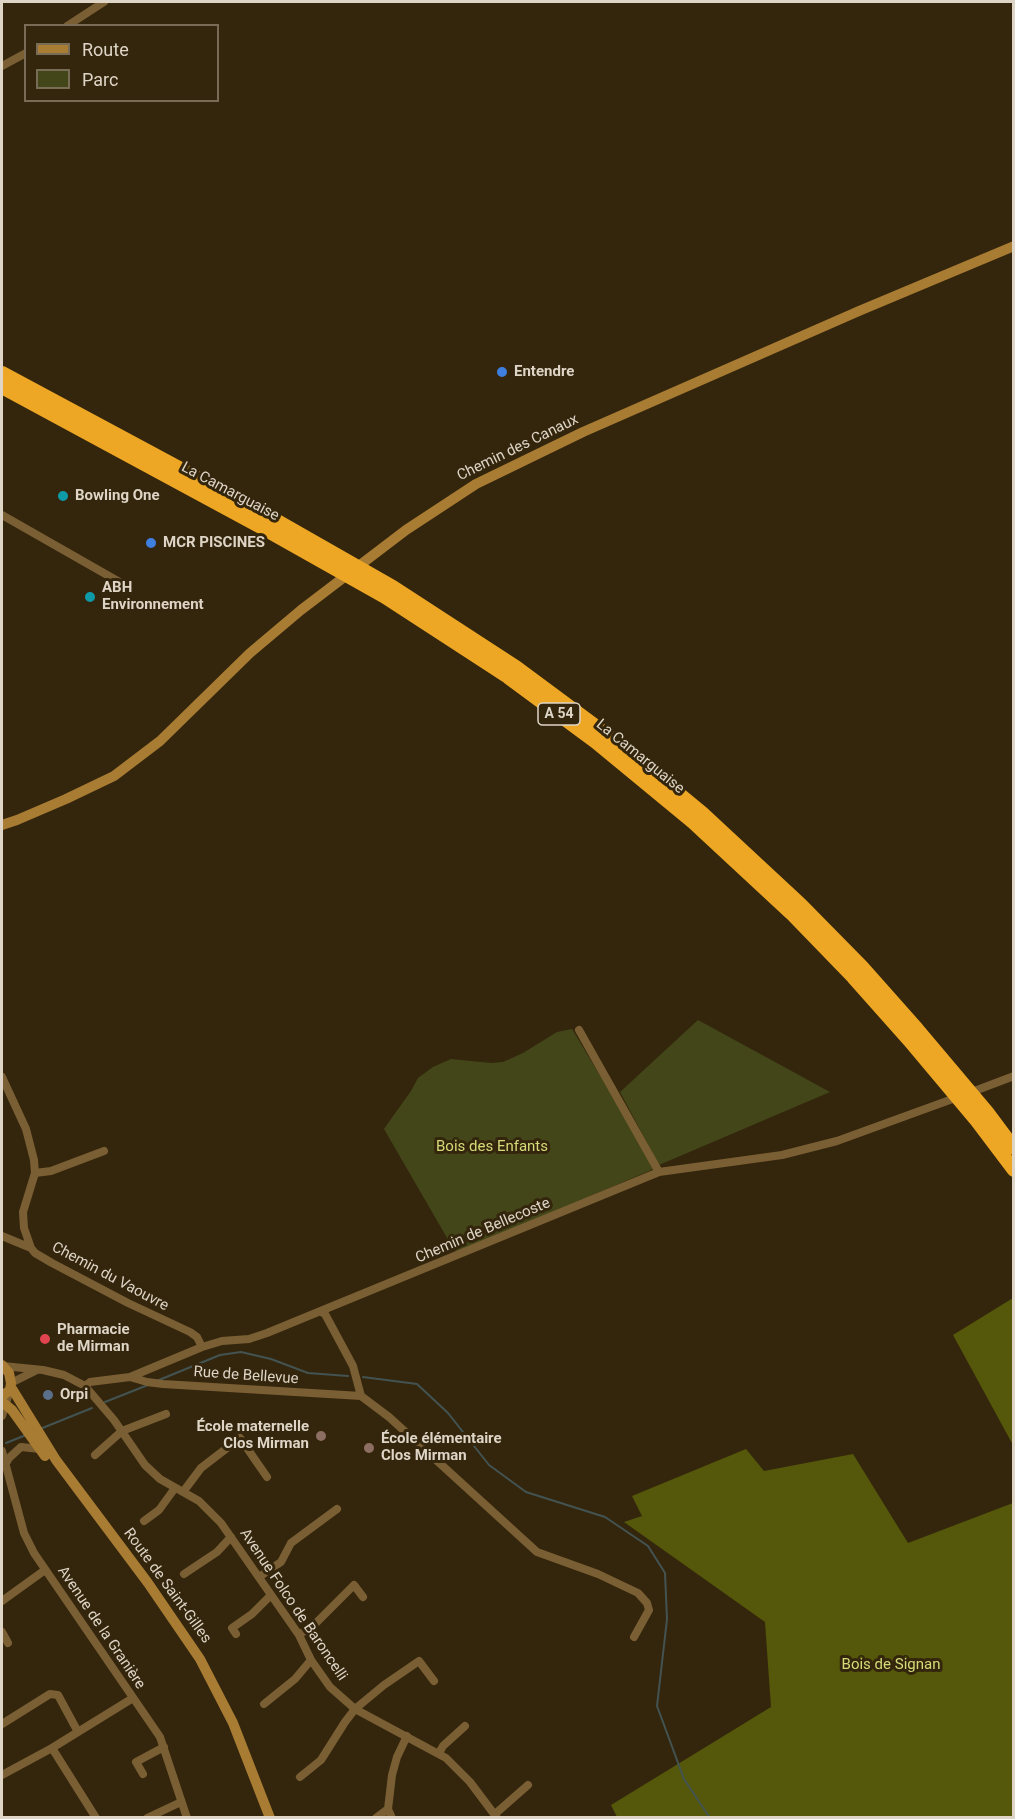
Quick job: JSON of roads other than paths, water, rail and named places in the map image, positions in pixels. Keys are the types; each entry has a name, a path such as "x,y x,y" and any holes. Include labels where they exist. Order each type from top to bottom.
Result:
{"highway":[{"name":"La Camarguaise","path":"2,372 272,518 383,581 516,667 587,719 702,813 801,905 917,1029 987,1112 1014,1148"},
{"name":"La Camarguaise","path":"2,387 385,597 508,677 596,742 718,844 799,921 909,1040 977,1121 1014,1170"}],"main road":[{"name":"Chemin des Canaux","path":"2,825 66,799 114,776 160,741 250,654 301,610 452,498 512,465 849,316 1014,246"},
{"path":"2,1365 9,1373 6,1397"},
{"name":"Route de Saint-Gilles","path":"6,1397 12,1410 41,1450 173,1626 208,1680 235,1739 265,1818"},
{"name":"Route de Saint-Gilles","path":"6,1397 148,1583 200,1659 232,1723 270,1818"}],"street":[{"path":"70,24 104,2"},
{"path":"2,66 24,54"},
{"path":"2,515 123,584"},
{"path":"579,1030 659,1172"},
{"name":"Chemin de Bellecoste","path":"85,1386 90,1382 130,1377 222,1341 258,1336 659,1172 782,1155 837,1141 1014,1076"},
{"path":"2,1077 26,1128 34,1160 35,1173 23,1212 24,1228 31,1248"},
{"path":"35,1173 51,1171 104,1151"},
{"name":"Chemin du Vaouvre","path":"2,1236 31,1248 52,1263 190,1332 197,1337 202,1347"},
{"path":"321,1312 325,1314 353,1366 361,1396 389,1417 537,1552 598,1574 638,1593 647,1603 649,1610 634,1637"},
{"path":"2,1365 43,1370 64,1376 85,1386"},
{"path":"6,1397 32,1372 43,1370"},
{"name":"Rue de Bellevue","path":"130,1377 163,1384 361,1396"},
{"name":"Avenue Folco de Baroncelli","path":"85,1386 122,1431 145,1465 160,1479 199,1502 221,1523 299,1635 311,1660 330,1687 355,1709 439,1753 470,1782 496,1816"},
{"path":"95,1455 122,1431 166,1414"},
{"path":"183,1492 201,1468 240,1438 267,1477"},
{"path":"5,1465 21,1447 41,1450"},
{"name":"Avenue de la Granière","path":"2,1451 24,1533 34,1553 160,1737 187,1818"},
{"path":"144,1521 159,1510 175,1488"},
{"path":"259,1577 280,1562 291,1543 337,1509"},
{"path":"184,1574 217,1552 231,1537"},
{"path":"2,1601 45,1570"},
{"path":"299,1635 316,1622 354,1585 363,1597"},
{"path":"236,1634 232,1628 252,1614 271,1595"},
{"path":"2,1632 8,1643"},
{"path":"264,1704 295,1679 311,1660"},
{"path":"300,1777 321,1760 355,1709 384,1685 418,1661 434,1681"},
{"path":"2,1724 50,1694 57,1695 78,1732"},
{"path":"2,1775 52,1748 133,1698"},
{"path":"439,1753 443,1746 465,1726"},
{"path":"392,1818 388,1809 392,1775 407,1736"},
{"path":"143,1774 136,1761 164,1747"},
{"path":"52,1748 96,1818"},
{"path":"496,1816 528,1785"},
{"path":"147,1818 181,1802"},
{"path":"376,1818 388,1809"}],"waterway":[{"path":"159,1380 220,1355 241,1352 271,1359 308,1373 348,1376"},
{"path":"363,1377 417,1384 448,1413 489,1465 526,1492 605,1517 648,1546 665,1573 667,1619 657,1706 684,1779 710,1818"},
{"path":"105,1402 148,1385"},
{"path":"40,1429 92,1408"},
{"path":"6,1443 26,1435"}],"place":[{"name":"Entendre","path":"502,372"},
{"name":"Bowling One","path":"63,496"},
{"name":"MCR PISCINES","path":"151,543"},
{"name":"ABH Environnement","path":"90,597"},
{"name":"Pharmacie de Mirman","path":"45,1339"},
{"name":"Orpi","path":"48,1395"},
{"name":"École maternelle Clos Mirman","path":"321,1436"},
{"name":"École élémentaire Clos Mirman","path":"369,1448"}],"park label":[{"name":"Bois des Enfants","path":"492,1147"},
{"name":"Bois de Signan","path":"891,1665"}]}
